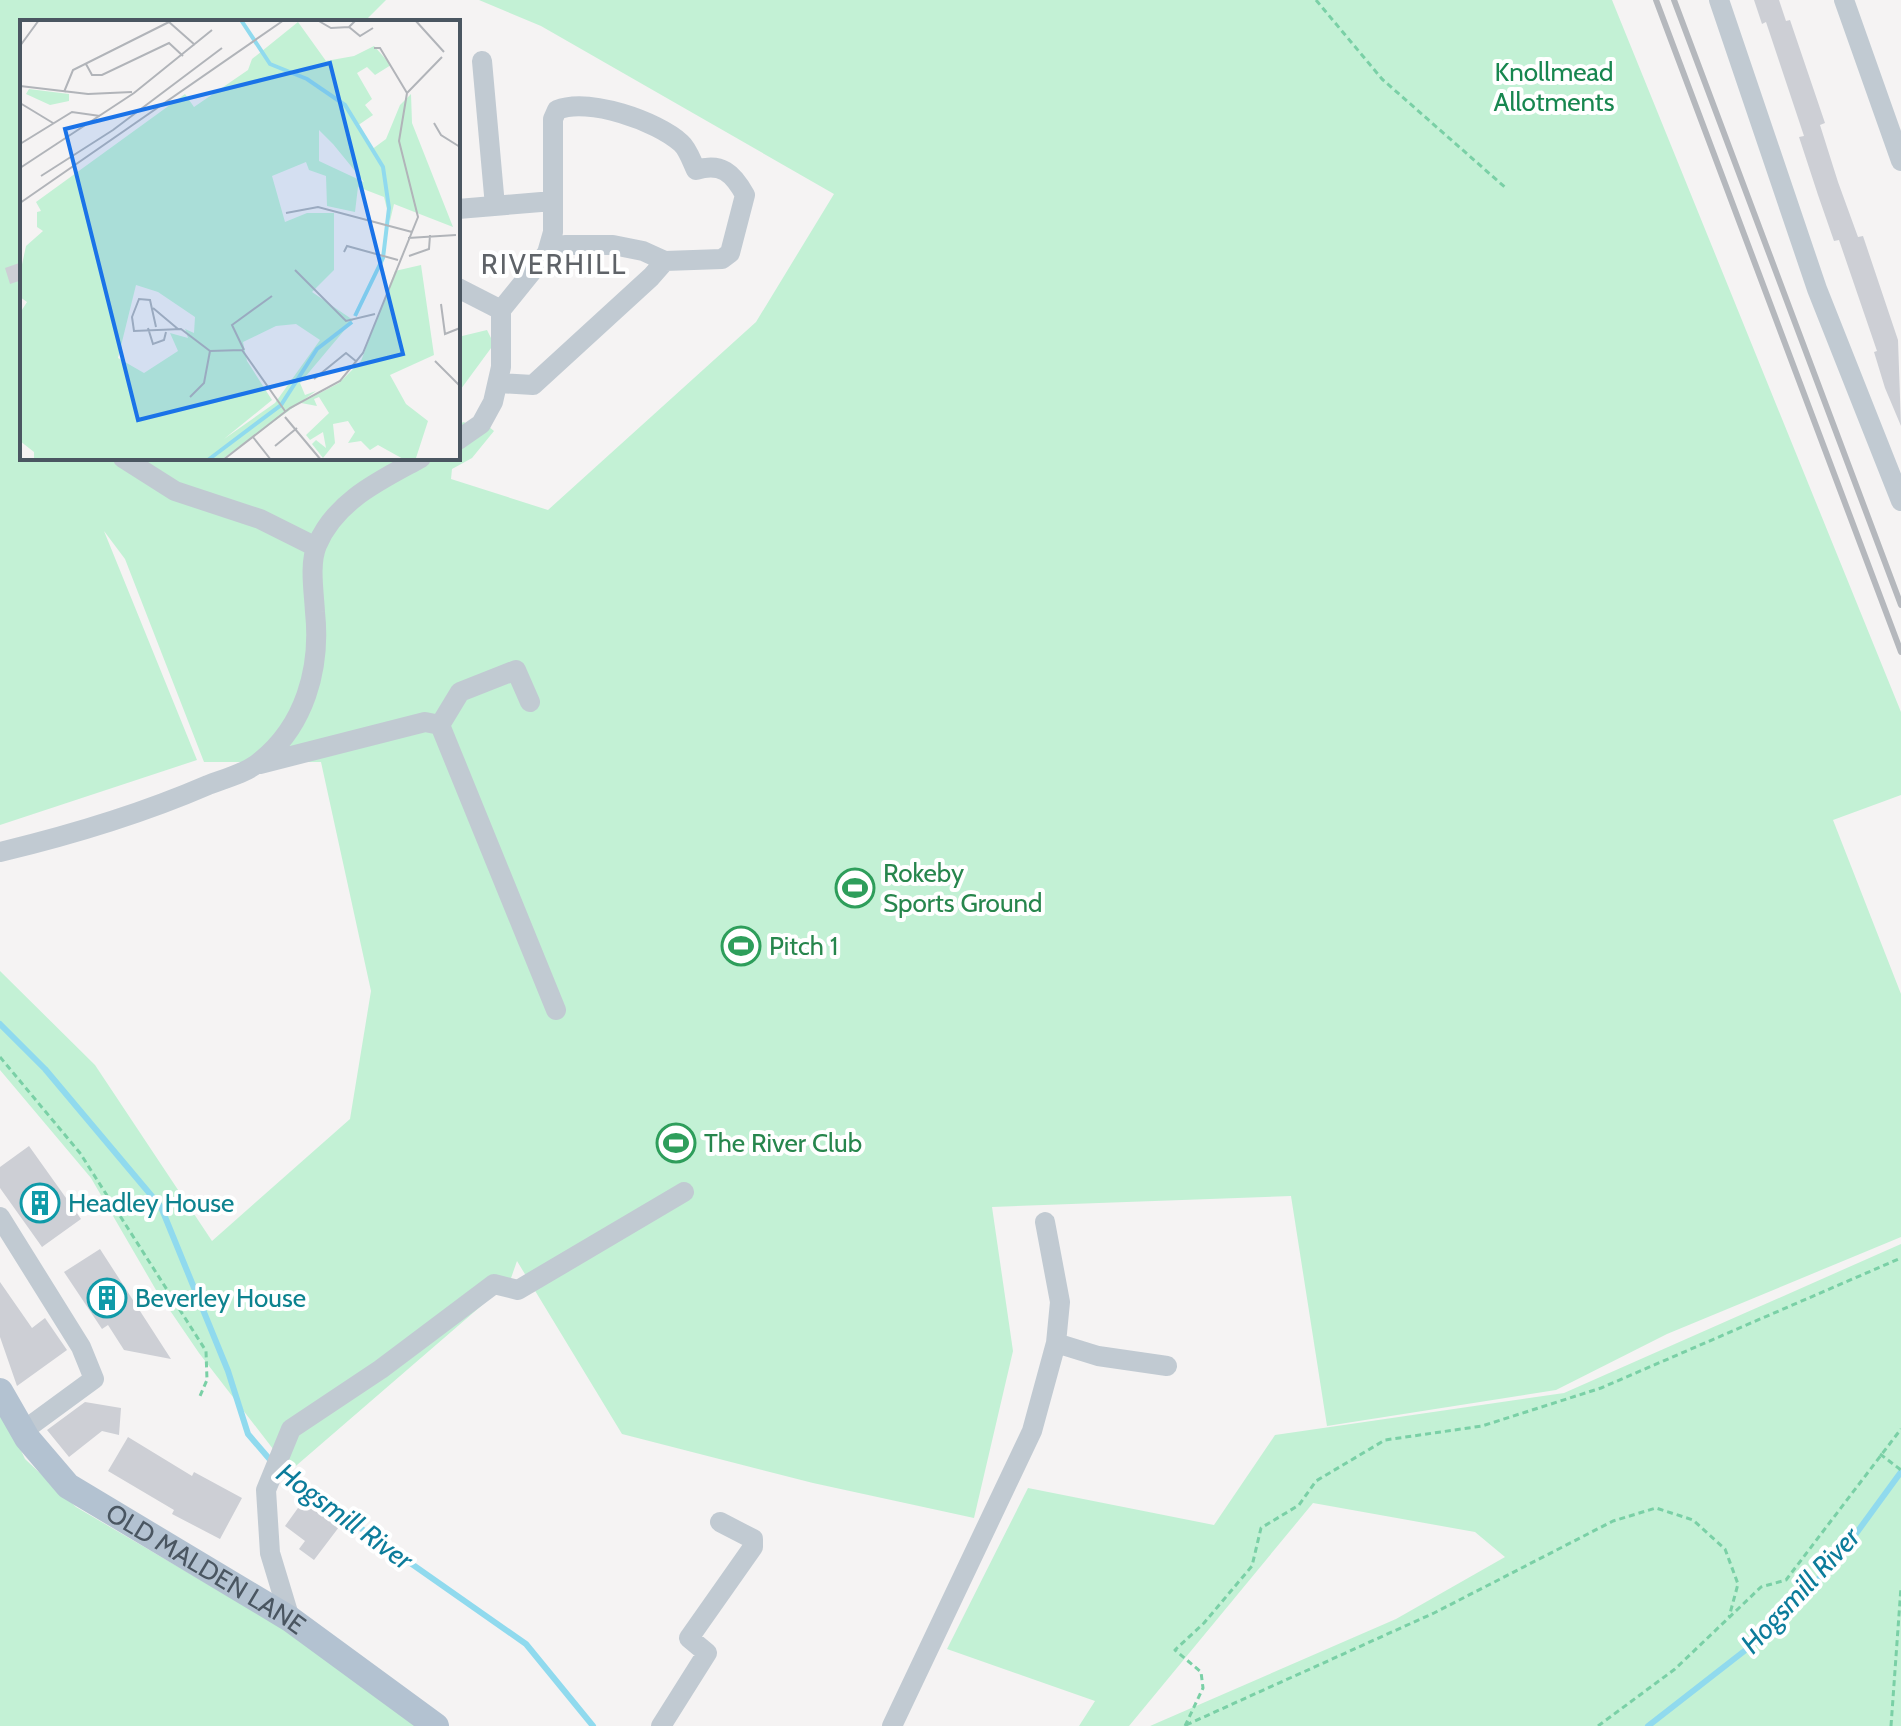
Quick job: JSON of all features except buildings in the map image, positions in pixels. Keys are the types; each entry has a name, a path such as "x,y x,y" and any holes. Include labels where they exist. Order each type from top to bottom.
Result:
{"main road":[{"name":"OLD MALDEN LANE","path":"0,1391 47,1465 68,1486 290,1619 436,1726"}],"street":[{"path":"1719,0 1817,289 1901,501"},
{"path":"1844,0 1901,161"},
{"path":"482,61 495,206"},
{"path":"460,439 481,424 493,402 498,383 501,310 547,253 553,232 553,119 557,110 583,106 643,120 683,144 696,170 711,165 722,167 737,179 745,195 730,253 722,259 665,261 643,251 613,245 565,245 547,253"},
{"path":"460,209 553,201"},
{"path":"498,383 533,385 665,261"},
{"path":"460,289 501,310"},
{"path":"126,460 175,491 260,519 316,547"},
{"path":"256,765 275,747 305,703 318,644 312,580 316,547 342,507 367,487 417,460"},
{"path":"440,725 460,692 516,670 530,702"},
{"path":"0,852 75,834 180,797 256,765 425,722 440,725"},
{"path":"440,725 556,1010"},
{"path":"290,1619 270,1553 266,1490 291,1429 381,1369 494,1284 518,1290 684,1192"},
{"path":"0,1217 81,1347 94,1379 23,1431"},
{"path":"892,1726 1032,1431 1056,1343 1060,1302 1045,1222"},
{"path":"1056,1343 1098,1356 1167,1366"},
{"path":"662,1724 707,1653 689,1638 753,1547 753,1539 720,1522"}],"path":[{"path":"1316,0 1382,79 1507,189"},
{"path":"0,1057 80,1153 206,1351 207,1380 200,1396"},
{"path":"1186,1726 1203,1688 1201,1672 1175,1650 1204,1623 1252,1566 1261,1528 1299,1505 1316,1481 1385,1440 1482,1426 1601,1388 1901,1258"},
{"path":"1598,1726 1675,1669 1761,1587 1786,1580 1901,1429"},
{"path":"1880,1454 1901,1470"},
{"path":"1186,1726 1434,1613 1613,1521 1656,1508 1693,1520 1725,1549 1738,1584 1729,1617"},
{"path":"1891,1726 1901,1587"}],"green space":[{"name":"Knollmead Allotments","path":"0,0 386,0 366,20 20,20 20,460 460,460 460,423 464,422 478,432 488,426 494,431 472,458 452,469 451,479 548,510 756,322 834,194 541,26 479,0 1612,0 1901,712 1901,795 1833,820 1901,994 1901,1237 1667,1334 1556,1390 1327,1426 1291,1196 992,1207 1013,1351 974,1518 813,1483 622,1434 517,1261 510,1281 290,1471 199,1353 156,1290 91,1178 0,1070 0,971 95,1065 212,1241 350,1119 371,991 321,762 204,762 125,559 104,531 197,760 0,825"},
{"path":"487,330 494,344 460,390 460,337"},
{"path":"1901,1244 1901,1726 1150,1726 1396,1619 1505,1557 1475,1532 1313,1503 1129,1726 1079,1726 1095,1701 947,1649 1028,1488 1214,1525 1275,1435 1564,1393"},
{"path":"0,1406 25,1459 76,1507 351,1668 424,1726 0,1726"}],"waterway":[{"name":"Hogsmill River","path":"0,1024 45,1069 161,1207 228,1371 248,1434 272,1462"},
{"name":"Hogsmill River","path":"279,1471 526,1644 593,1726"},
{"name":"Hogsmill River","path":"1648,1726 1761,1638 1836,1561 1901,1472"}],"railway":[{"path":"1656,0 1901,652"},
{"path":"1674,0 1901,605"}],"place":[{"name":"Rokeby Sports Ground","path":"855,888"},
{"name":"Pitch 1","path":"741,946"},
{"name":"The River Club","path":"676,1143"},
{"name":"Headley House","path":"40,1203"},
{"name":"Beverley House","path":"107,1298"}],"district":[{"name":"RIVERHILL","path":"554,264"}]}
